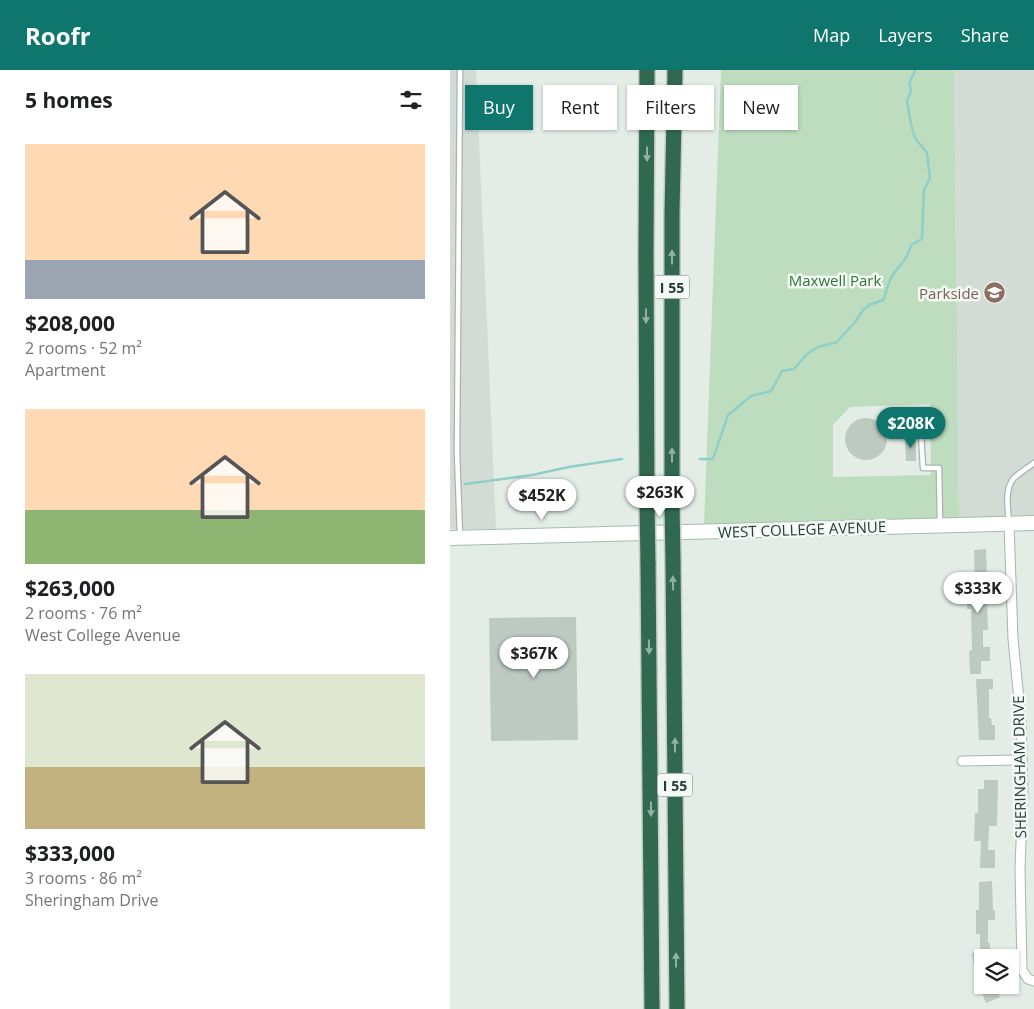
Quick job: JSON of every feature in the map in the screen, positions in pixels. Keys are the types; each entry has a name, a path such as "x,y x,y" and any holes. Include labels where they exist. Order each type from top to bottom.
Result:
{"highway":[{"name":"I 55","path":"647,70 646,252 652,1009"},
{"name":"I 55","path":"675,70 672,213 672,503 677,1009"}],"main road":[{"name":"WEST COLLEGE AVENUE","path":"455,537 1034,523"}],"street":[{"name":"SHERINGHAM DRIVE","path":"1009,524 1013,639 1021,720 1020,918 1022,970 1031,980"},
{"path":"962,761 1022,760"}],"lane":[{"path":"455,537 460,70"},
{"path":"922,433 923,468 939,468 940,525"},
{"path":"1009,524 1009,489 1011,483 1014,478 1034,463"}],"shaded area":[{"path":"450,70 476,70 477,85 465,85 465,130 479,130 496,529 450,529"},
{"name":"Parkside","path":"954,70 1034,70 1034,516 959,518"}],"green space":[{"name":"Maxwell Park","path":"721,70 954,70 959,518 704,525","holes":["930,404 931,475 833,477 833,425 850,407"]}],"building":[{"path":"870,418 878,421 884,427 887,439 884,451 878,457 862,460 854,457 848,451 845,435 848,427 854,421"},
{"path":"905,437 916,437 916,461 906,461"},
{"path":"986,549 987,579 982,579 983,598 987,598 988,630 983,630 983,647 990,647 990,661 981,661 981,674 970,674 969,651 972,650 971,609 967,609 967,587 975,587 974,550"},
{"path":"576,617 578,740 491,741 489,618"},
{"path":"976,679 993,679 993,689 989,689 989,718 991,718 992,725 995,725 995,740 979,740"},
{"path":"984,780 998,780 997,826 989,826 988,850 995,850 995,868 980,868 981,841 974,841 975,813 978,813 978,789 984,789"},
{"path":"992,881 995,920 988,920 988,943 990,943 990,949 980,949 980,934 976,934 976,910 979,910 979,882"},
{"path":"982,994 999,994 1000,997 986,1003"}],"waterway":[{"path":"700,459 713,459 728,415 751,396 771,391 782,371 794,369 807,354 818,347 837,342 863,310 869,305 883,300 891,279 905,259 911,245 922,239 924,190 930,178 927,153 915,138 907,101 911,91 910,81 915,70"},
{"path":"465,484 532,475 622,459"}],"place":[{"name":"Parkside","path":"995,293"}]}
